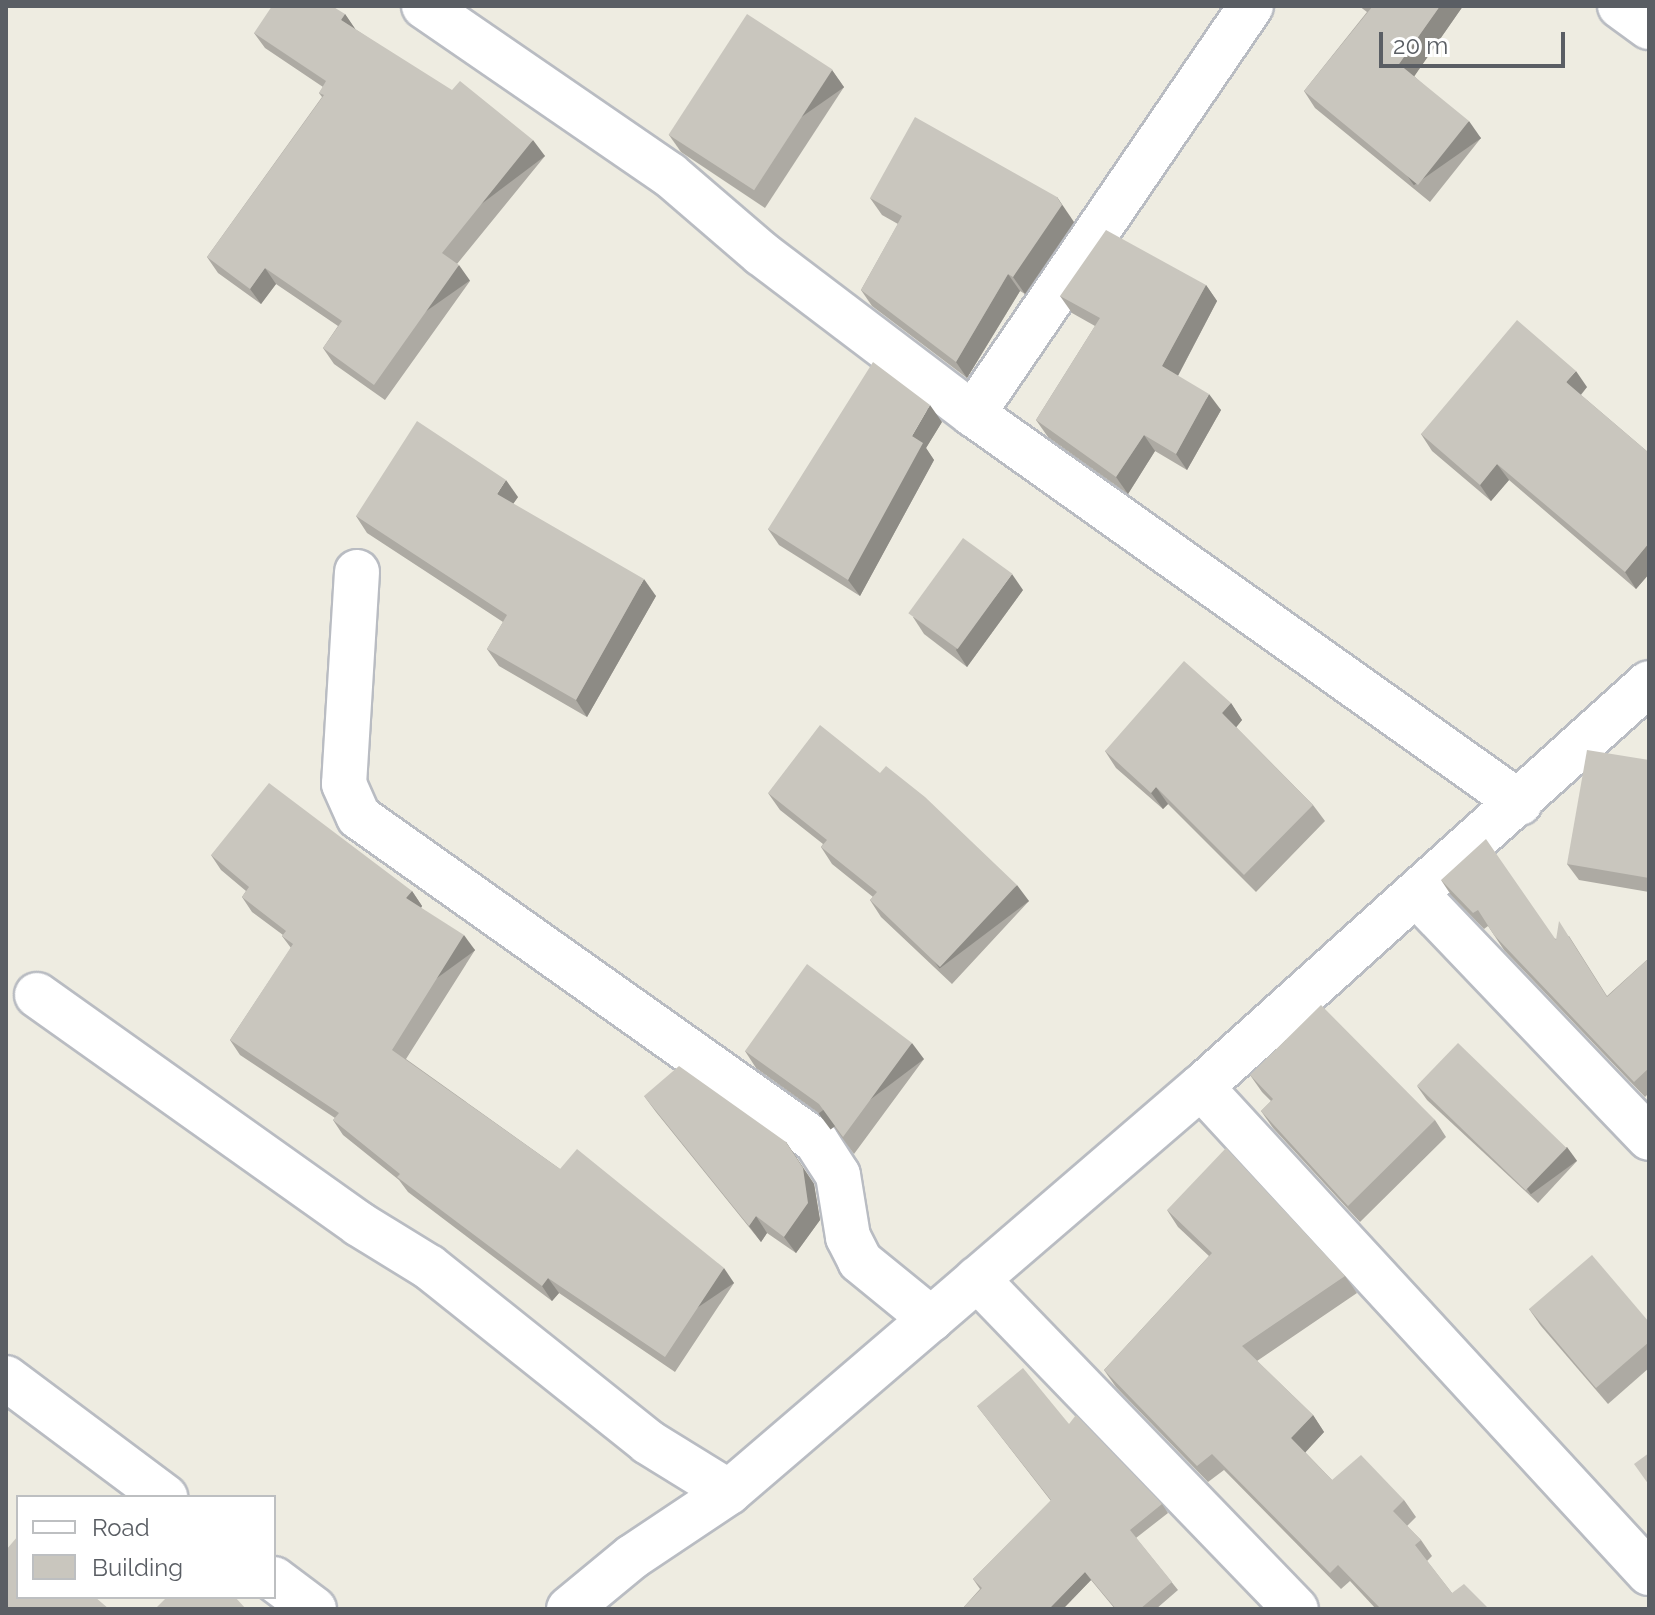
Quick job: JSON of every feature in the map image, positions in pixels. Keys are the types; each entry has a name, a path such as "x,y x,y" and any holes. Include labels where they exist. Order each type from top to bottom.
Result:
{"street":[{"path":"424,6 670,175 762,254 973,414 1520,803"},
{"path":"1620,6 1649,27"},
{"path":"973,414 1236,11"},
{"path":"357,572 344,784 359,817 816,1141 838,1175 848,1237 860,1261 931,1319"},
{"path":"569,1609 632,1557 729,1492 931,1319 1201,1087 1520,803 1649,683"},
{"path":"1417,895 1649,1138"},
{"path":"37,995 359,1224 429,1267 648,1442 729,1492"},
{"path":"1201,1087 1649,1573"},
{"path":"977,1279 1296,1609"},
{"path":"6,1378 162,1495"},
{"path":"276,1580 314,1609"}],"building":[{"path":"272,6 332,6 345,14 341,20 452,90 460,81 533,140 442,253 459,265 374,385 323,348 342,321 265,268 250,289 207,257 324,95 319,93 326,81 254,33"},
{"path":"1370,6 1440,6 1399,64 1469,121 1418,185 1304,91"},
{"path":"747,14 833,70 754,190 669,135"},
{"path":"915,117 1057,197 1062,205 1013,277 1008,274 956,362 861,290 902,216 870,198"},
{"path":"1106,230 1206,285 1162,366 1209,394 1176,454 1144,435 1116,477 1036,420 1100,318 1060,296"},
{"path":"1517,320 1576,371 1566,382 1649,453 1649,543 1625,572 1497,464 1480,485 1421,434"},
{"path":"873,362 930,405 912,436 923,443 848,580 768,529"},
{"path":"417,421 506,480 497,494 644,579 576,700 487,649 507,615 356,516"},
{"path":"963,538 1012,574 958,649 908,613"},
{"path":"1184,661 1231,703 1222,713 1313,805 1244,875 1156,787 1151,793 1105,751"},
{"path":"820,725 880,773 886,766 925,797 1017,885 940,967 870,900 877,892 821,847 827,840 768,793"},
{"path":"1587,750 1649,760 1649,878 1567,864"},
{"path":"269,783 412,891 406,898 464,935 392,1050 560,1169 577,1149 724,1268 665,1357 548,1278 542,1286 397,1177 400,1174 333,1120 339,1113 230,1040 293,944 282,936 286,931 242,897 249,887 211,855"},
{"path":"1486,839 1556,940 1559,921 1607,997 1649,958 1649,1068 1634,1082 1494,935 1478,910 1473,913 1441,880"},
{"path":"807,964 912,1043 843,1137 819,1104 745,1051"},
{"path":"1321,1005 1435,1120 1348,1206 1261,1111 1273,1099 1250,1075"},
{"path":"1458,1043 1567,1148 1526,1190 1417,1085"},
{"path":"679,1066 786,1142 803,1168 808,1203 784,1237 756,1216 749,1226 644,1096"},
{"path":"1226,1148 1345,1276 1242,1346 1313,1415 1291,1438 1332,1480 1361,1455 1404,1500 1393,1511 1421,1540 1415,1545 1452,1593 1464,1584 1489,1609 1381,1609 1338,1565 1330,1573 1212,1454 1197,1466 1104,1370 1212,1253 1167,1210"},
{"path":"1592,1255 1649,1322 1649,1342 1596,1388 1529,1309"},
{"path":"1023,1368 1069,1424 1076,1415 1162,1504 1130,1530 1172,1582 1140,1609 1116,1609 1085,1572 1049,1609 962,1609 982,1588 973,1579 1051,1500 977,1406"},
{"path":"1649,1453 1649,1485 1634,1464"},
{"path":"16,1538 16,1599 97,1599 109,1609 6,1609 6,1550"},
{"path":"165,1599 237,1599 246,1609 155,1609"}]}
